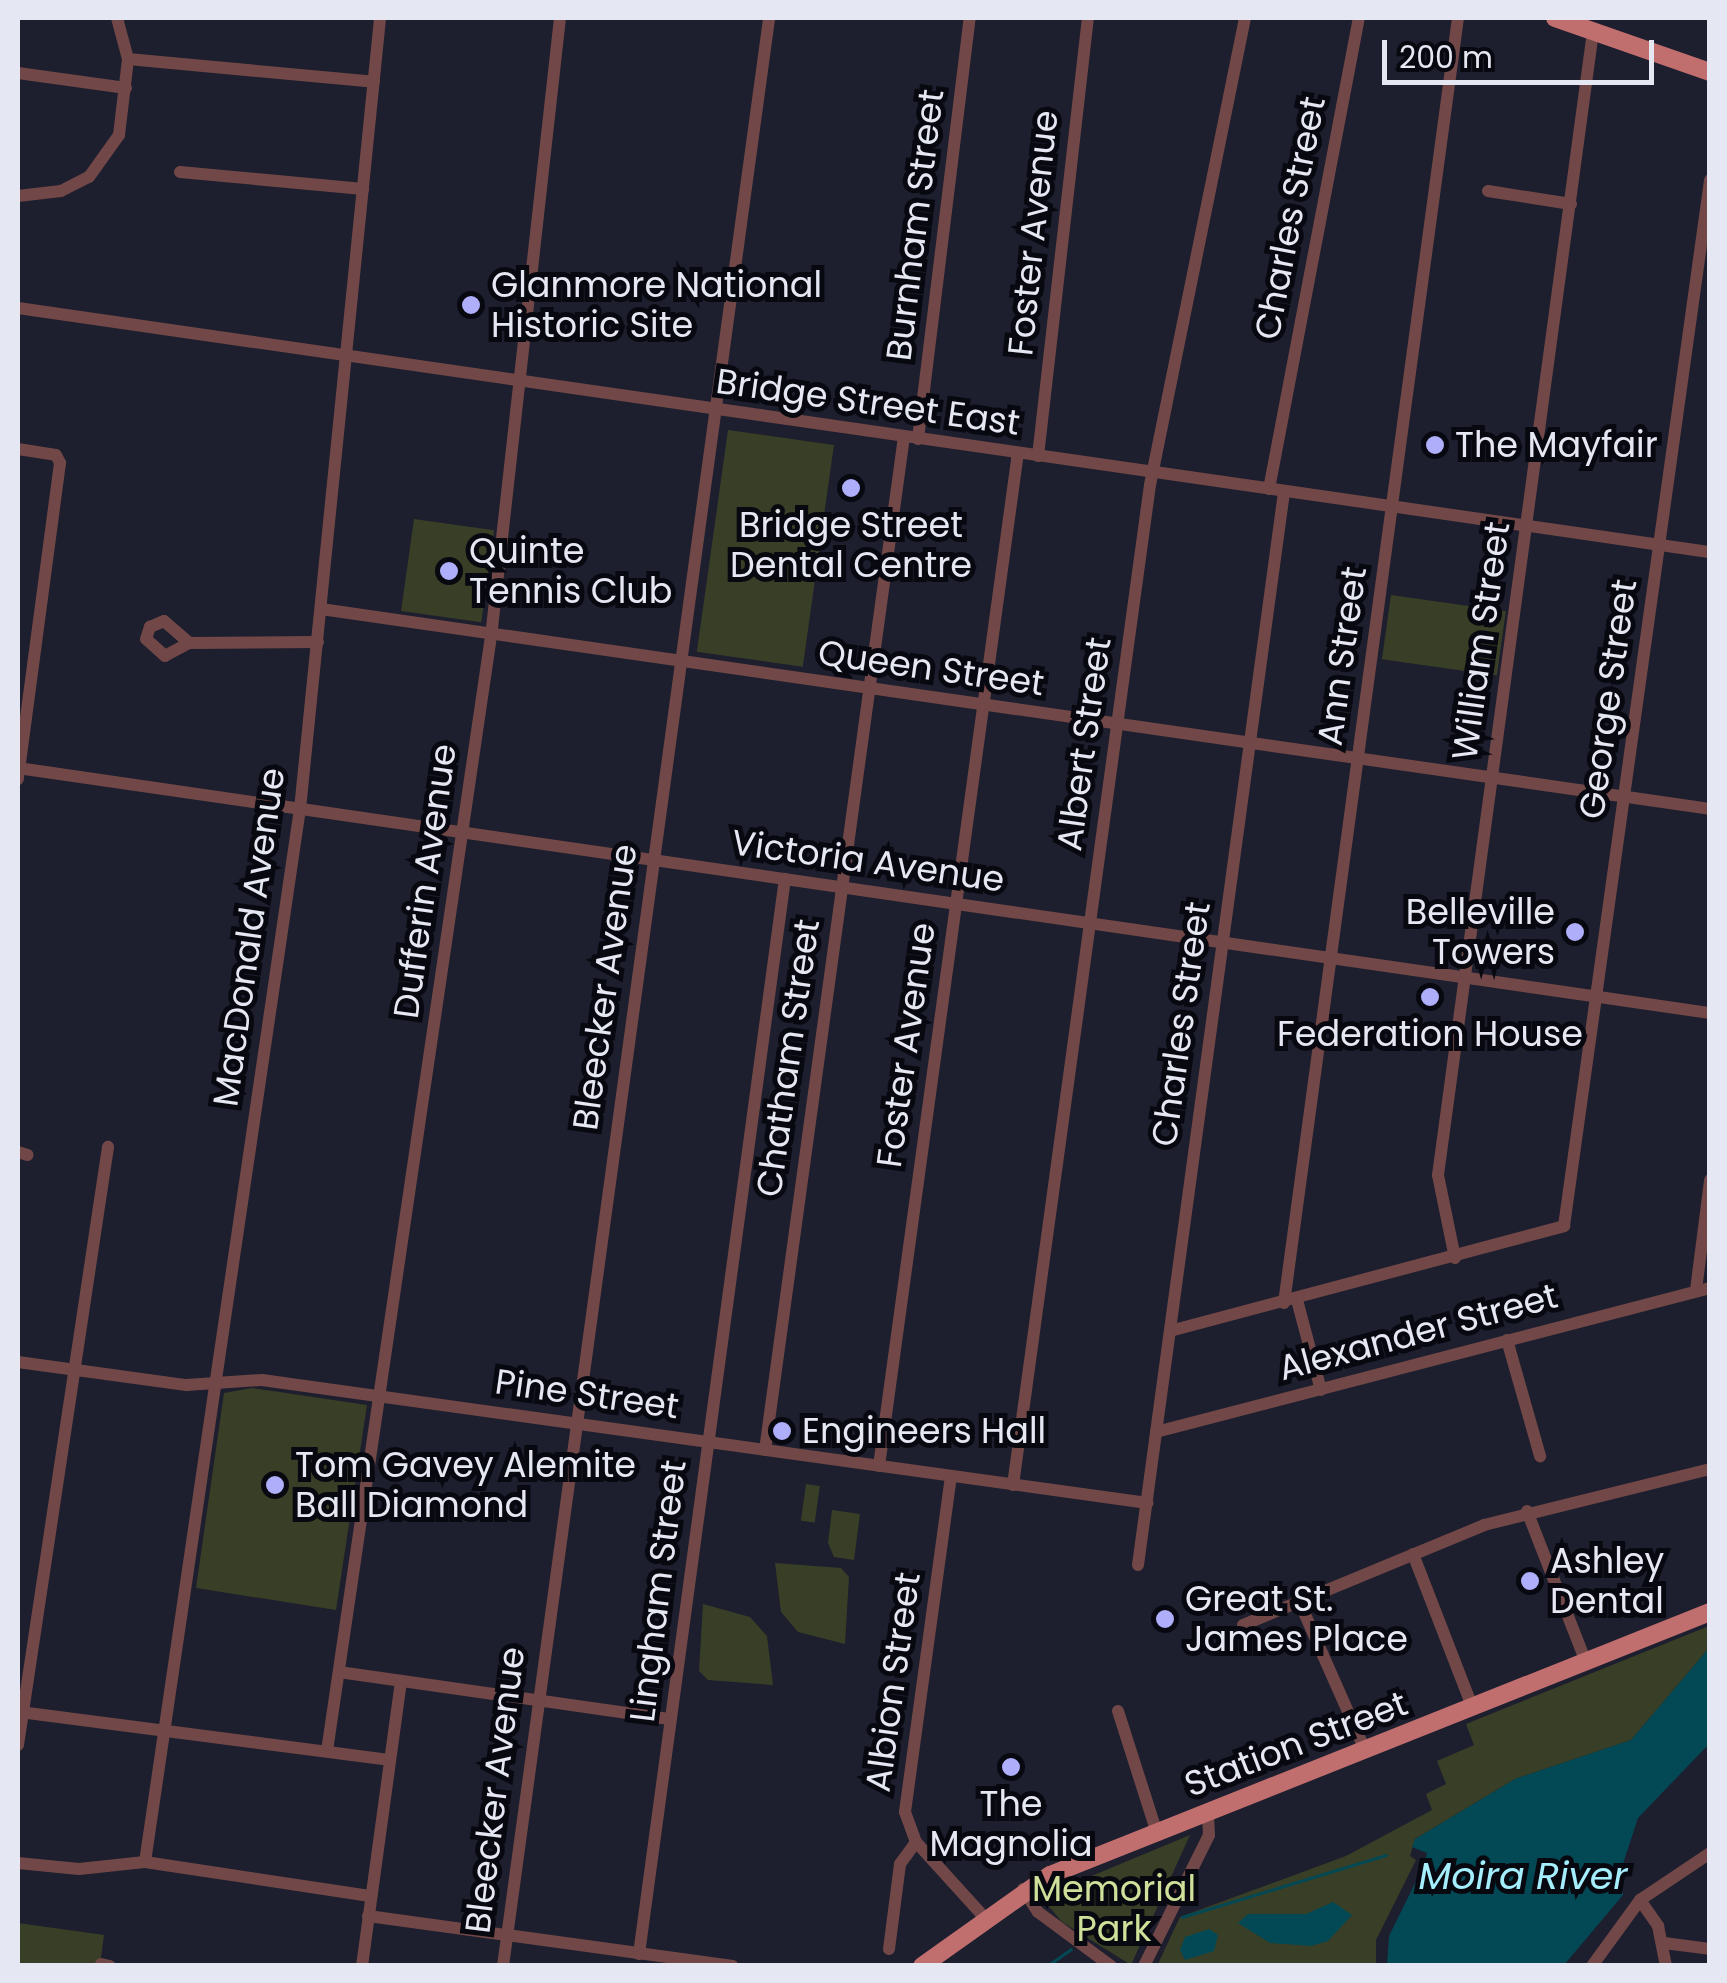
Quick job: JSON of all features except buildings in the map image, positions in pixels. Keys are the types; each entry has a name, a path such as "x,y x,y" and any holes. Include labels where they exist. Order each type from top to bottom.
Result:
{"main road":[{"path":"1555,18 1710,72"},
{"name":"Station Street","path":"922,1966 1023,1889 1710,1612"}],"street":[{"path":"18,196 62,191 89,177 119,135 128,59 117,18"},
{"name":"MacDonald Avenue","path":"145,1862 300,809 380,18"},
{"name":"Dufferin Avenue","path":"327,1751 491,637 560,18"},
{"name":"Bleecker Avenue","path":"502,1966 769,18"},
{"name":"Burnham Street","path":"918,439 970,18"},
{"name":"Foster Avenue","path":"1038,456 1088,18"},
{"name":"Albert Street","path":"1012,1484 1153,472 1244,18"},
{"name":"Charles Street","path":"1268,490 1359,18"},
{"name":"Ann Street","path":"1321,1390 1291,1301 1330,958 1458,18"},
{"name":"William Street","path":"1455,1258 1437,1186 1593,31"},
{"path":"128,59 374,82"},
{"path":"18,73 126,88"},
{"path":"180,172 363,189"},
{"name":"George Street","path":"1455,1258 1564,1226 1710,180"},
{"path":"1488,191 1571,204"},
{"name":"Bridge Street East","path":"18,308 1710,552"},
{"name":"Chatham Street","path":"765,1450 904,437"},
{"path":"18,449 56,455 60,463 18,772"},
{"name":"Foster Avenue","path":"878,1466 1018,453"},
{"name":"Charles Street","path":"1138,1566 1284,492"},
{"name":"Queen Street","path":"322,610 1710,809"},
{"path":"188,642 318,642"},
{"name":"Victoria Avenue","path":"18,772 300,809 1710,1013"},
{"name":"Lingham Street","path":"639,1954 784,879"},
{"path":"18,1744 108,1147"},
{"path":"1702,1289 1710,1180"},
{"path":"1170,1331 1455,1258"},
{"name":"Alexander Street","path":"1156,1432 1702,1289"},
{"path":"1507,1340 1540,1456"},
{"name":"Pine Street","path":"18,1362 214,1384 262,1380 1146,1503"},
{"path":"1243,1625 1413,1554 1527,1512 1708,1468"},
{"name":"Albion Street","path":"889,1948 900,1864 916,1842 905,1812 951,1476"},
{"path":"1527,1512 1586,1662"},
{"path":"1413,1554 1473,1709"},
{"path":"1298,1602 1366,1752"},
{"path":"339,1672 671,1719"},
{"path":"362,1966 401,1681"},
{"path":"1118,1711 1157,1833"},
{"path":"21,1713 164,1727 389,1760"},
{"path":"1144,1966 1209,1835 1208,1813"},
{"path":"916,1842 984,1917"},
{"path":"1592,1966 1640,1900 1710,1853"},
{"path":"18,1863 79,1869 145,1862 371,1896"},
{"path":"1023,1889 1038,1912 1111,1966"},
{"path":"1640,1900 1664,1943 1666,1966"},
{"path":"368,1916 733,1966"},
{"path":"1664,1943 1710,1949"}],"green space":[{"path":"728,430 834,445 803,667 697,652"},
{"name":"Quinte Tennis Club","path":"414,519 494,530 481,622 401,611"},
{"path":"1391,595 1506,611 1497,676 1382,659"},
{"path":"252,1388 367,1405 336,1610 196,1588 224,1393"},
{"path":"806,1484 820,1486 815,1523 801,1521"},
{"path":"832,1510 860,1514 854,1560 834,1557 828,1543"},
{"path":"775,1563 841,1568 849,1577 845,1644 798,1632 781,1612"},
{"path":"703,1604 750,1617 767,1636 773,1685 708,1680 699,1671"},
{"path":"1709,1626 1709,1648 1631,1740 1515,1779 1415,1839 1410,1856 1416,1860 1376,1940 1376,1965 1157,1966 1180,1917 1346,1856 1432,1810 1426,1794 1446,1784 1437,1761 1474,1745 1466,1724"},
{"name":"Memorial Park","path":"1190,1835 1131,1965 1062,1922 1041,1897"},
{"path":"18,1923 104,1935 100,1965 18,1966"}],"water":[{"name":"Moira River","path":"1709,1648 1709,1744 1638,1818 1620,1873 1623,1895 1564,1965 1387,1965 1389,1936 1425,1863 1427,1853 1412,1847 1415,1839 1515,1779 1631,1740"},
{"path":"1333,1902 1352,1915 1328,1941 1311,1946 1270,1943 1238,1923 1248,1914 1306,1914"},
{"path":"1209,1929 1218,1935 1214,1951 1185,1960 1180,1950 1185,1937"}],"waterway":[{"path":"1182,1917 1386,1855"},
{"path":"1047,1966 1071,1949"}],"place":[{"name":"Glanmore National Historic Site","path":"471,305"},
{"name":"The Mayfair","path":"1435,445"},
{"name":"Bridge Street Dental Centre","path":"851,488"},
{"name":"Quinte Tennis Club","path":"449,571"},
{"name":"Belleville Towers","path":"1575,932"},
{"name":"Federation House","path":"1430,997"},
{"name":"Engineers Hall","path":"782,1431"},
{"name":"Tom Gavey Alemite Ball Diamond","path":"275,1485"},
{"name":"Ashley Dental","path":"1530,1581"},
{"name":"Great St. James Place","path":"1165,1619"},
{"name":"The Magnolia","path":"1011,1767"}]}
